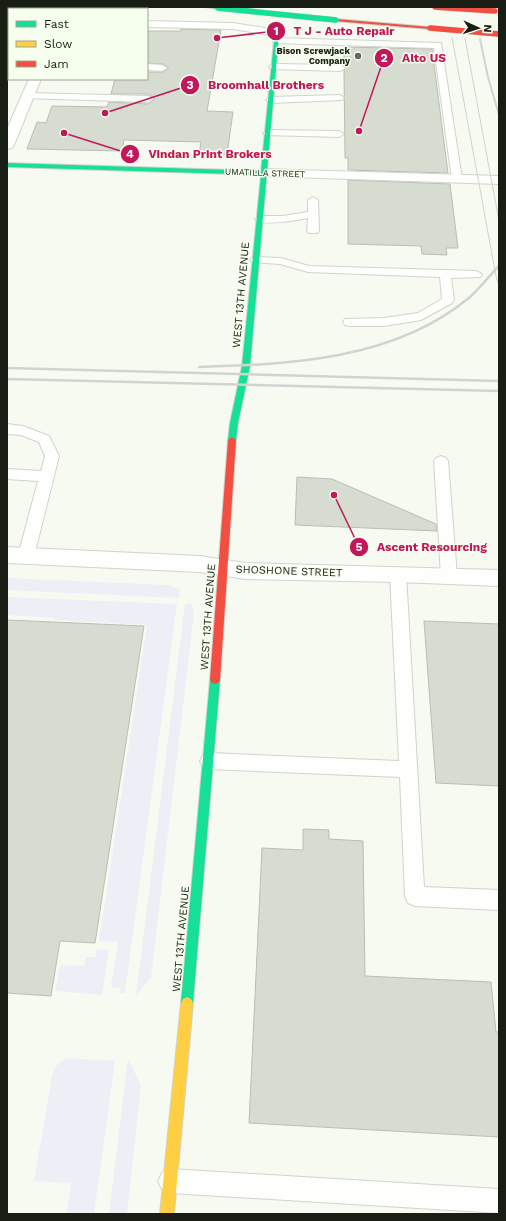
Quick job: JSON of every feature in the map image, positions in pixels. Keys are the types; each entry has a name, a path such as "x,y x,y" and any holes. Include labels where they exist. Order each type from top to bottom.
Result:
{"main road":[{"path":"207,7 499,34"},
{"path":"435,7 497,11"},
{"name":"WEST 13TH AVENUE","path":"167,1214 209,761 224,568 225,518 234,423 246,366 278,22"},
{"name":"UMATILLA STREET","path":"7,165 264,173"}],"street":[{"path":"7,145 35,80"},
{"name":"UMATILLA STREET","path":"264,173 499,180"},
{"name":"SHOSHONE STREET","path":"16,556 200,564 245,571 398,574 499,578"}],"lane":[{"path":"148,24 233,26 277,37 438,45 457,178"},
{"path":"148,67 162,68"},
{"path":"274,67 340,68"},
{"path":"28,96 148,99"},
{"path":"271,100 339,98"},
{"path":"268,133 339,134"},
{"path":"313,231 314,200"},
{"path":"260,219 283,219 313,214"},
{"path":"256,260 280,261 308,269 476,276"},
{"path":"349,322 384,322 420,316 448,300 445,274"},
{"path":"7,429 23,431 44,439 52,456 16,556"},
{"path":"441,461 449,576"},
{"path":"7,474 46,476"},
{"path":"398,574 414,896 499,900"},
{"path":"209,761 408,769"},
{"path":"170,1181 499,1200"}],"shaded area":[{"path":"7,578 168,585 180,589 179,598 7,590"},
{"path":"7,597 177,604 125,993 120,993 120,988 111,987 118,942 99,941 147,625 54,620 55,618 7,615"},
{"path":"185,604 192,604 194,613 151,977 136,996"},
{"path":"97,949 109,950 102,995 55,991 60,965 84,966 86,957 95,957"},
{"path":"66,1058 115,1061 94,1214 67,1214 71,1183 34,1181 52,1076 56,1066"},
{"path":"128,1059 141,1085 127,1214 109,1214"}],"building":[{"path":"181,29 221,30 207,111 233,112 227,155 199,155 201,142 124,140 122,151 27,149 37,122 46,123 52,106 107,107 109,102 148,104 154,100 154,98 148,94 111,94 115,80 148,80 148,72 162,72 168,69 168,67 163,64 148,63 148,31 181,31"},
{"path":"344,47 432,49 448,173 348,170 348,158 345,158 344,70 346,67 344,66"},
{"path":"348,180 450,184 458,248 446,248 447,255 422,254 421,246 348,244"},
{"path":"297,477 332,479 436,524 437,531 295,525"},
{"path":"7,620 144,626 95,943 60,941 51,996 7,993"},
{"path":"424,621 499,624 499,786 436,783"},
{"path":"303,829 329,830 329,839 363,841 365,976 491,982 496,1032 499,1032 499,1137 249,1123 262,848 303,850"}],"tram line":[{"path":"452,37 496,276 499,285"},
{"path":"465,38 499,221"}],"railway":[{"path":"480,39 488,77 499,115"},
{"path":"199,367 270,364 306,360 376,346 409,334 441,318 470,297 499,266"},
{"path":"7,368 499,381"},
{"path":"7,379 499,391"}],"traffic: fast":[{"path":"207,7 218,8"},
{"path":"218,8 336,20"},
{"path":"232,440 246,366 278,22"},
{"path":"7,165 264,173"},
{"path":"187,1003 215,680"}],"traffic: slow":[{"path":"167,1214 187,1003"}],"traffic: jam":[{"path":"435,7 495,11"},
{"path":"336,20 430,28"},
{"path":"430,28 499,34"},
{"path":"215,680 232,440"}],"place":[{"name":"T J - Auto Repair","path":"217,38"},
{"name":"Bison Screwjack Company","path":"358,56"},
{"name":"Broomhall Brothers","path":"105,113"},
{"name":"Alto US","path":"359,131"},
{"name":"Vindan Print Brokers","path":"64,133"},
{"name":"Ascent Resourcing","path":"334,495"}]}
